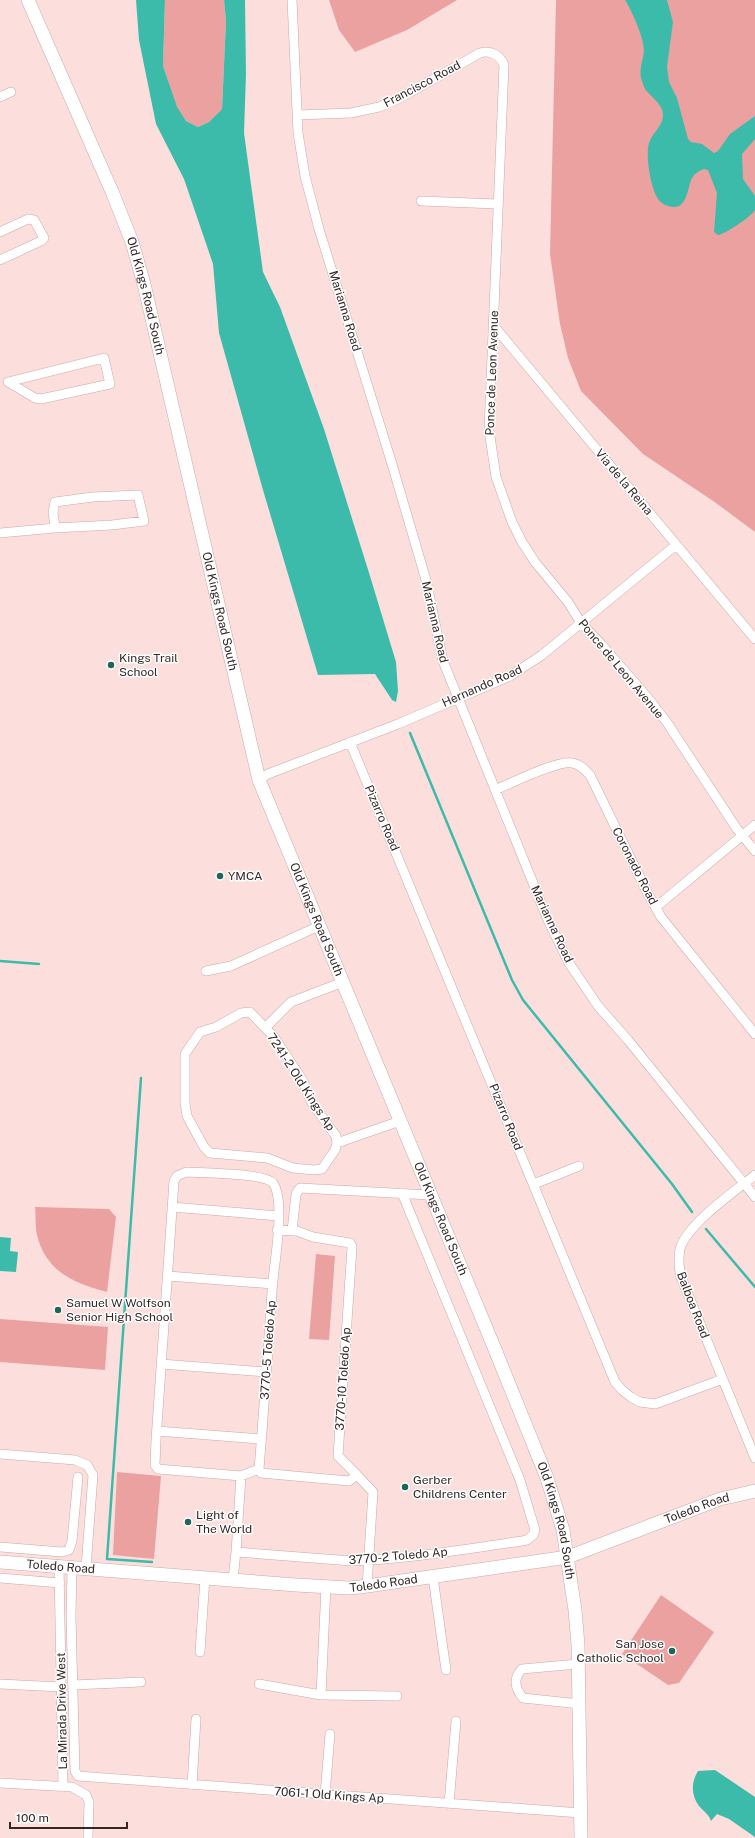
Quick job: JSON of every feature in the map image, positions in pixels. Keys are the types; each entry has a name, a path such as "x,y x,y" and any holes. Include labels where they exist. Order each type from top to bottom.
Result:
{"street":[{"name":"Old Kings Road South","path":"28,0 132,242 144,284 259,780 547,1478 563,1530 576,1610 580,1704 581,1838"},
{"name":"Marianna Road","path":"292,0 302,160 311,199 426,580 442,661 548,920 577,976 598,1006 628,1040 755,1197"},
{"name":"Francisco Road","path":"298,115 351,113 379,107 398,99 480,53 485,52 496,54"},
{"name":"Ponce de Leon Avenue","path":"496,54 504,65 488,430 496,477 504,502 522,542 535,562 568,602 581,623 602,645 657,710 742,836 755,851"},
{"path":"0,96 11,92"},
{"path":"421,201 497,204"},
{"path":"0,232 28,219 34,220 44,238 41,241 0,260"},
{"name":"Via de la Reina","path":"493,325 755,639"},
{"path":"104,358 110,384 41,399 35,398 4,382 104,358"},
{"path":"0,533 112,525 144,521 138,495 93,497 55,502 53,512 55,528"},
{"name":"Hernando Road","path":"259,780 268,774 484,688 525,667 676,545"},
{"name":"Pizarro Road","path":"350,742 534,1184 612,1378 619,1387 631,1397 640,1402 655,1404 723,1379"},
{"name":"Coronado Road","path":"495,790 560,764 574,763 585,769 590,775 648,894 672,932 755,1034"},
{"path":"656,907 755,825"},
{"path":"206,970 231,966 319,926"},
{"path":"266,1027 291,1002 343,982"},
{"name":"7241-2 Old Kings Ap","path":"241,1012 250,1012 266,1027 303,1081 312,1103 336,1136 337,1144 335,1150 322,1169 314,1170 287,1166 268,1158 210,1153 195,1133 187,1116 185,1103 185,1054 200,1032 216,1027 241,1012"},
{"path":"337,1144 400,1120"},
{"path":"534,1184 579,1166"},
{"path":"277,1230 279,1216 276,1190 273,1183 269,1179 260,1177 186,1172 177,1176 174,1181 156,1431 155,1465 158,1469 241,1476 259,1469 261,1474 349,1481 357,1476 373,1492 367,1586"},
{"name":"Balboa Road","path":"755,1175 702,1218 690,1231 680,1249 678,1262 681,1277 755,1458"},
{"path":"292,1231 296,1194 300,1188 430,1195"},
{"name":"3770-2 Toledo Ap","path":"236,1552 352,1561 368,1560 438,1553 522,1541 527,1540 535,1530 524,1492 507,1446 402,1193"},
{"path":"172,1207 279,1216"},
{"name":"3770-10 Toledo Ap","path":"277,1230 292,1231 313,1237 350,1243 352,1247 338,1456 357,1476"},
{"name":"3770-5 Toledo Ap","path":"259,1469 277,1230"},
{"path":"168,1276 273,1284"},
{"path":"161,1364 266,1372"},
{"path":"156,1431 261,1440"},
{"path":"0,1454 75,1460 83,1462 90,1468 93,1475 86,1568"},
{"path":"233,1579 241,1476"},
{"path":"0,1547 62,1552 69,1550 72,1541 78,1477"},
{"name":"Toledo Road","path":"0,1562 349,1588 568,1557 720,1499 755,1490"},
{"path":"66,1567 71,1616 73,1685 140,1682"},
{"name":"La Mirada Drive West","path":"66,1567 60,1583 64,1787 72,1787 86,1795 88,1802 88,1838"},
{"path":"200,1652 205,1577"},
{"path":"433,1577 446,1670"},
{"path":"0,1578 60,1583"},
{"path":"320,1695 326,1586"},
{"path":"578,1664 522,1669 517,1674 516,1679 518,1692 523,1698 580,1704"},
{"path":"0,1684 61,1687"},
{"path":"259,1684 320,1695 397,1696"},
{"name":"7061-1 Old Kings Ap","path":"73,1685 75,1771 78,1776 581,1813"},
{"path":"192,1785 196,1719"},
{"path":"449,1804 456,1721"},
{"path":"325,1795 330,1734"},
{"path":"0,1783 64,1787"}],"shaded area":[{"path":"165,0 224,0 226,21 222,109 209,122 198,127 186,121 176,107 163,66"},
{"path":"329,0 457,0 407,30 355,52 339,30"},
{"path":"556,0 755,0 755,532 716,503 643,454 581,391 568,358 560,324 550,254"},
{"path":"35,1207 109,1209 116,1217 107,1292 73,1280 54,1267 41,1248 37,1235"},
{"path":"316,1254 335,1256 329,1340 309,1339"},
{"path":"0,1319 108,1327 105,1370 0,1362"},
{"path":"117,1472 161,1476 154,1559 113,1555"},
{"path":"661,1595 714,1632 679,1683 668,1685 622,1654"}],"water":[{"path":"136,0 165,0 163,66 177,107 186,121 198,127 209,122 222,109 226,21 224,0 245,0 246,74 244,133 263,272 280,307 324,429 370,576 396,662 398,691 396,702 392,700 375,674 318,675 263,490 219,333 213,264 184,179 156,124 139,40"},
{"path":"625,0 667,0 673,22 667,67 669,82 677,98 688,139 691,142 702,144 714,153 718,151 730,134 755,116 755,139 742,154 743,179 755,196 755,210 743,221 721,234 718,235 714,232 717,193 708,170 704,169 697,172 693,176 682,204 678,206 671,207 663,204 658,199 655,192 648,165 648,149 650,139 661,123 663,112 645,89 642,82 640,74 644,51 642,39"},
{"path":"0,1237 11,1238 10,1251 18,1252 16,1272 0,1271"},
{"path":"715,1770 755,1797 755,1837 729,1819 717,1814 711,1821 709,1816 696,1802 693,1793 693,1784 698,1771"}],"waterway":[{"path":"410,733 512,980 523,1000 672,1184 692,1212"},
{"path":"0,961 39,964"},
{"path":"141,1078 107,1559 152,1562"},
{"path":"706,1229 755,1287"}],"place":[{"name":"Kings Trail School","path":"111,665"},
{"name":"YMCA","path":"220,876"},
{"name":"Samuel W Wolfson Senior High School","path":"58,1310"},
{"name":"Gerber Childrens Center","path":"405,1487"},
{"name":"Light of The World","path":"188,1522"},
{"name":"San Jose Catholic School","path":"672,1651"}]}
